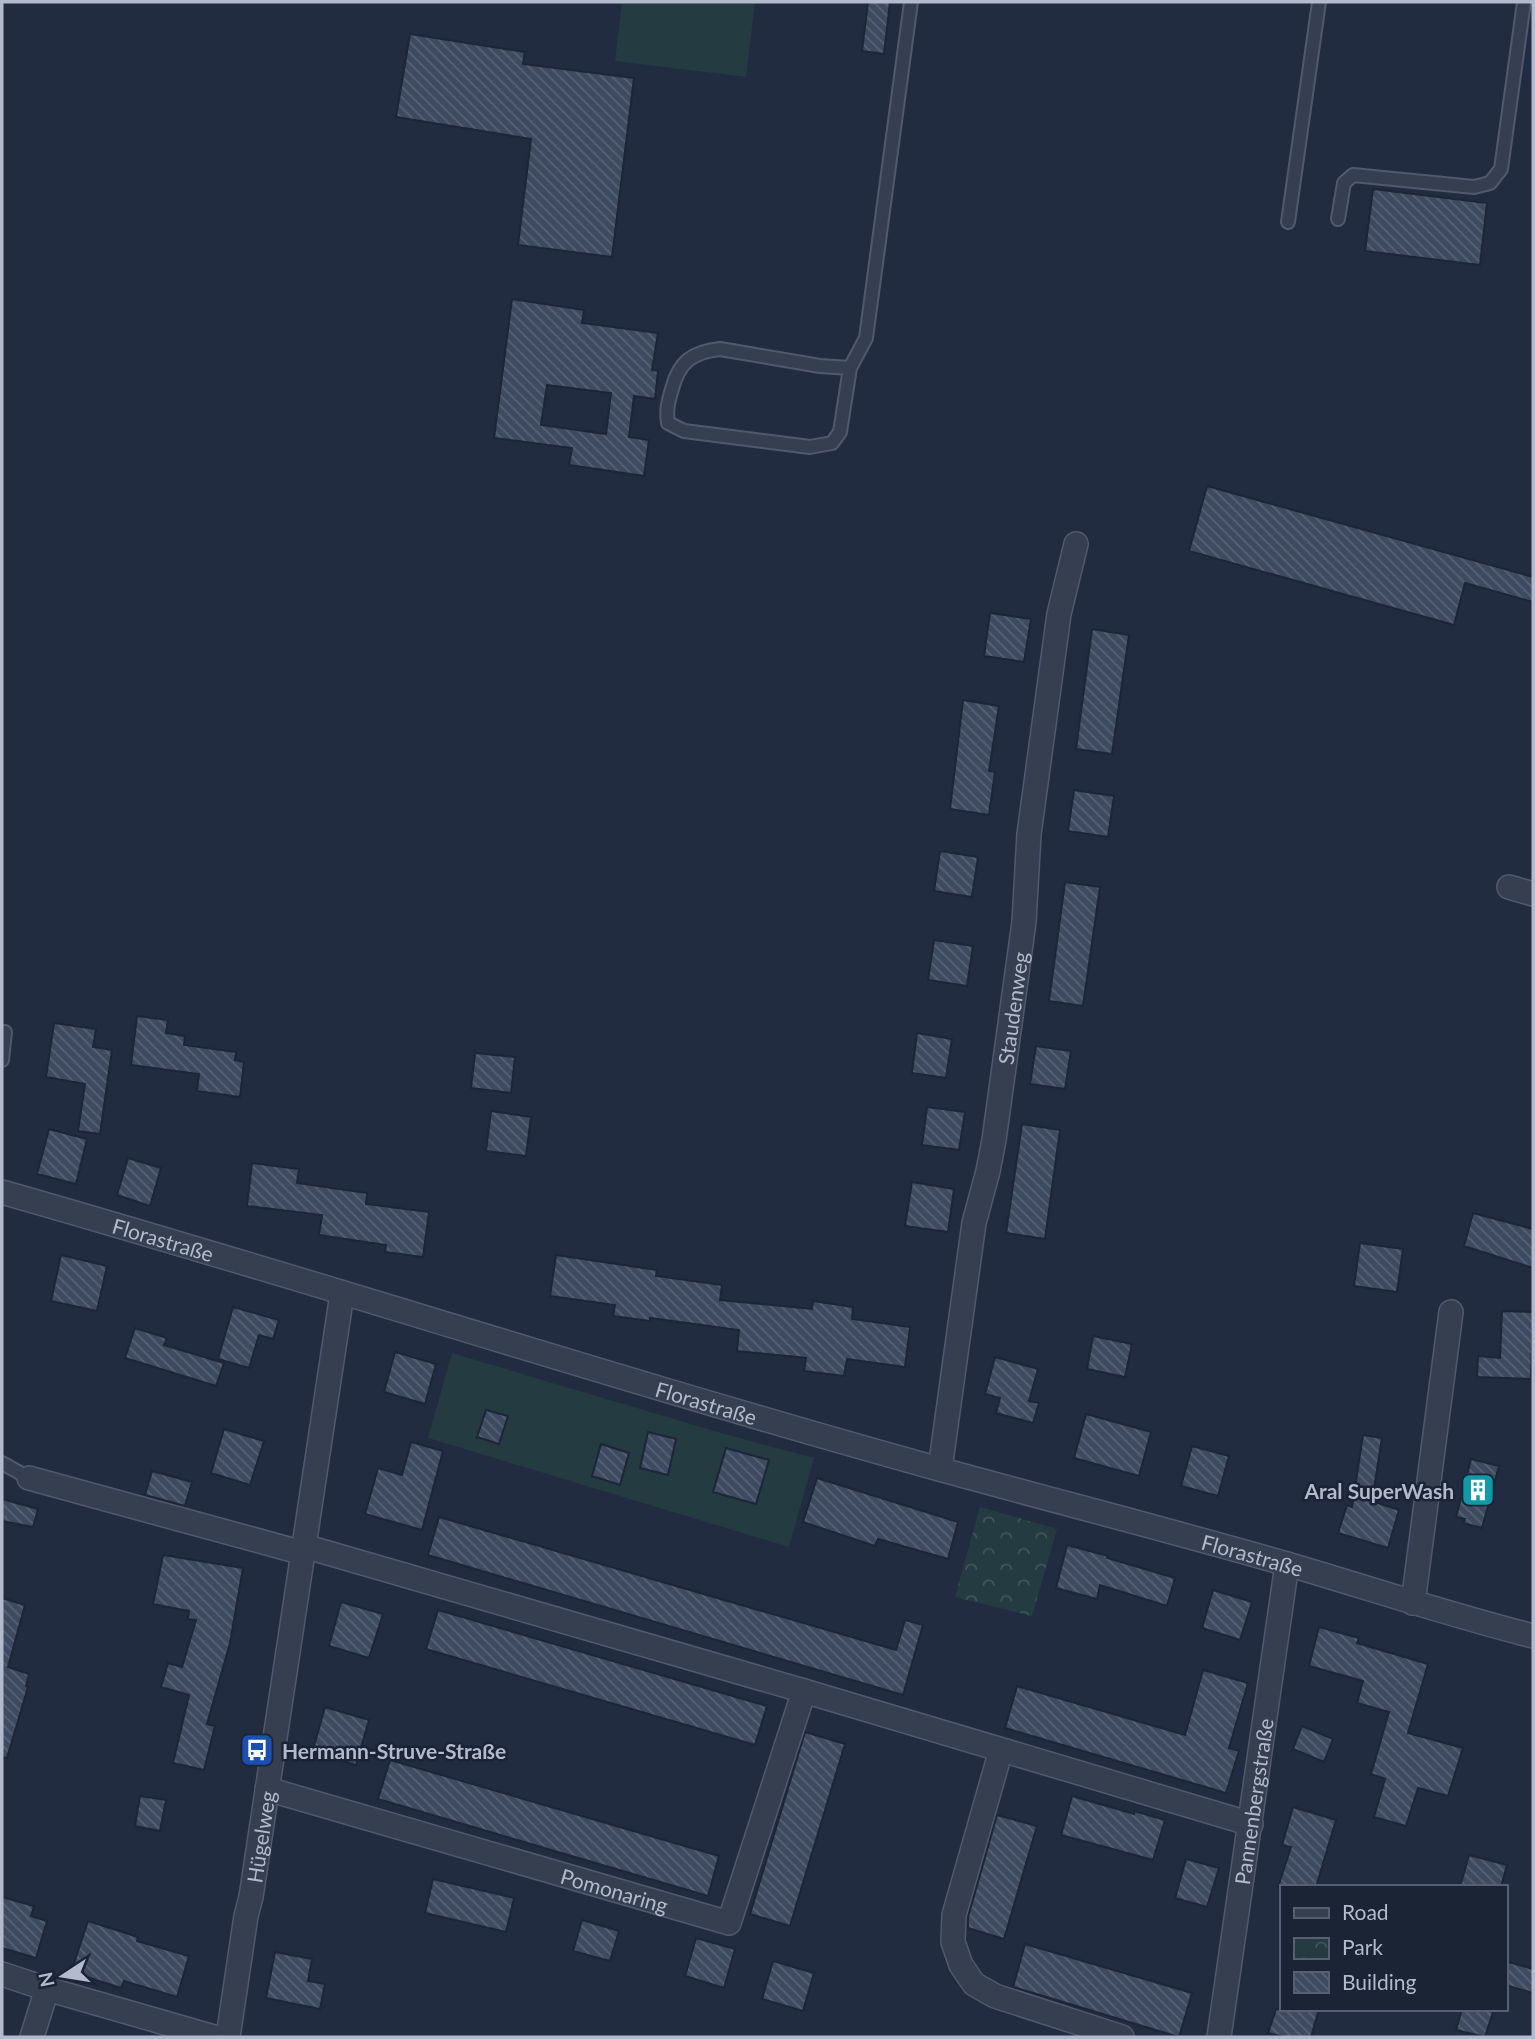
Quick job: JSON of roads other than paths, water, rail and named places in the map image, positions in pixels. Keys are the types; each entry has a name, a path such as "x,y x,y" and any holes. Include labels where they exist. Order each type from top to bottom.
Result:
{"street":[{"name":"Staudenweg","path":"940,1469 974,1223 989,1171 994,1140 1024,922 1028,842 1059,614 1076,544"},
{"path":"1509,887 1533,894"},
{"name":"Florastraße","path":"2,1192 940,1469 1287,1564 1533,1636"},
{"name":"Hügelweg","path":"228,2037 342,1294"},
{"path":"1413,1603 1451,1312"},
{"path":"29,1478 304,1550 804,1691 1251,1824"},
{"name":"Pannenbergstraße","path":"1219,2037 1287,1564"},
{"name":"Pomonaring","path":"267,1789 729,1923 804,1691"},
{"path":"1001,1750 954,1915 953,1942 961,1965 974,1984 995,1996 1122,2037"},
{"path":"2,1974 214,2037"},
{"path":"32,2037 47,1989"}],"lane":[{"path":"850,368 820,366 720,349 709,350 688,360 677,371 666,410 668,423 684,431 810,447 832,443 840,432 850,368 866,338 911,2"},
{"path":"1288,222 1319,2"},
{"path":"1338,219 1344,183 1353,175 1474,187 1490,183 1500,169 1524,2"},
{"path":"2,1060 5,1032"},
{"path":"2,1463 29,1478"}],"place":[{"name":"Aral SuperWash","path":"1478,1490"},
{"name":"Hermann-Struve-Straße","path":"257,1750"}]}
